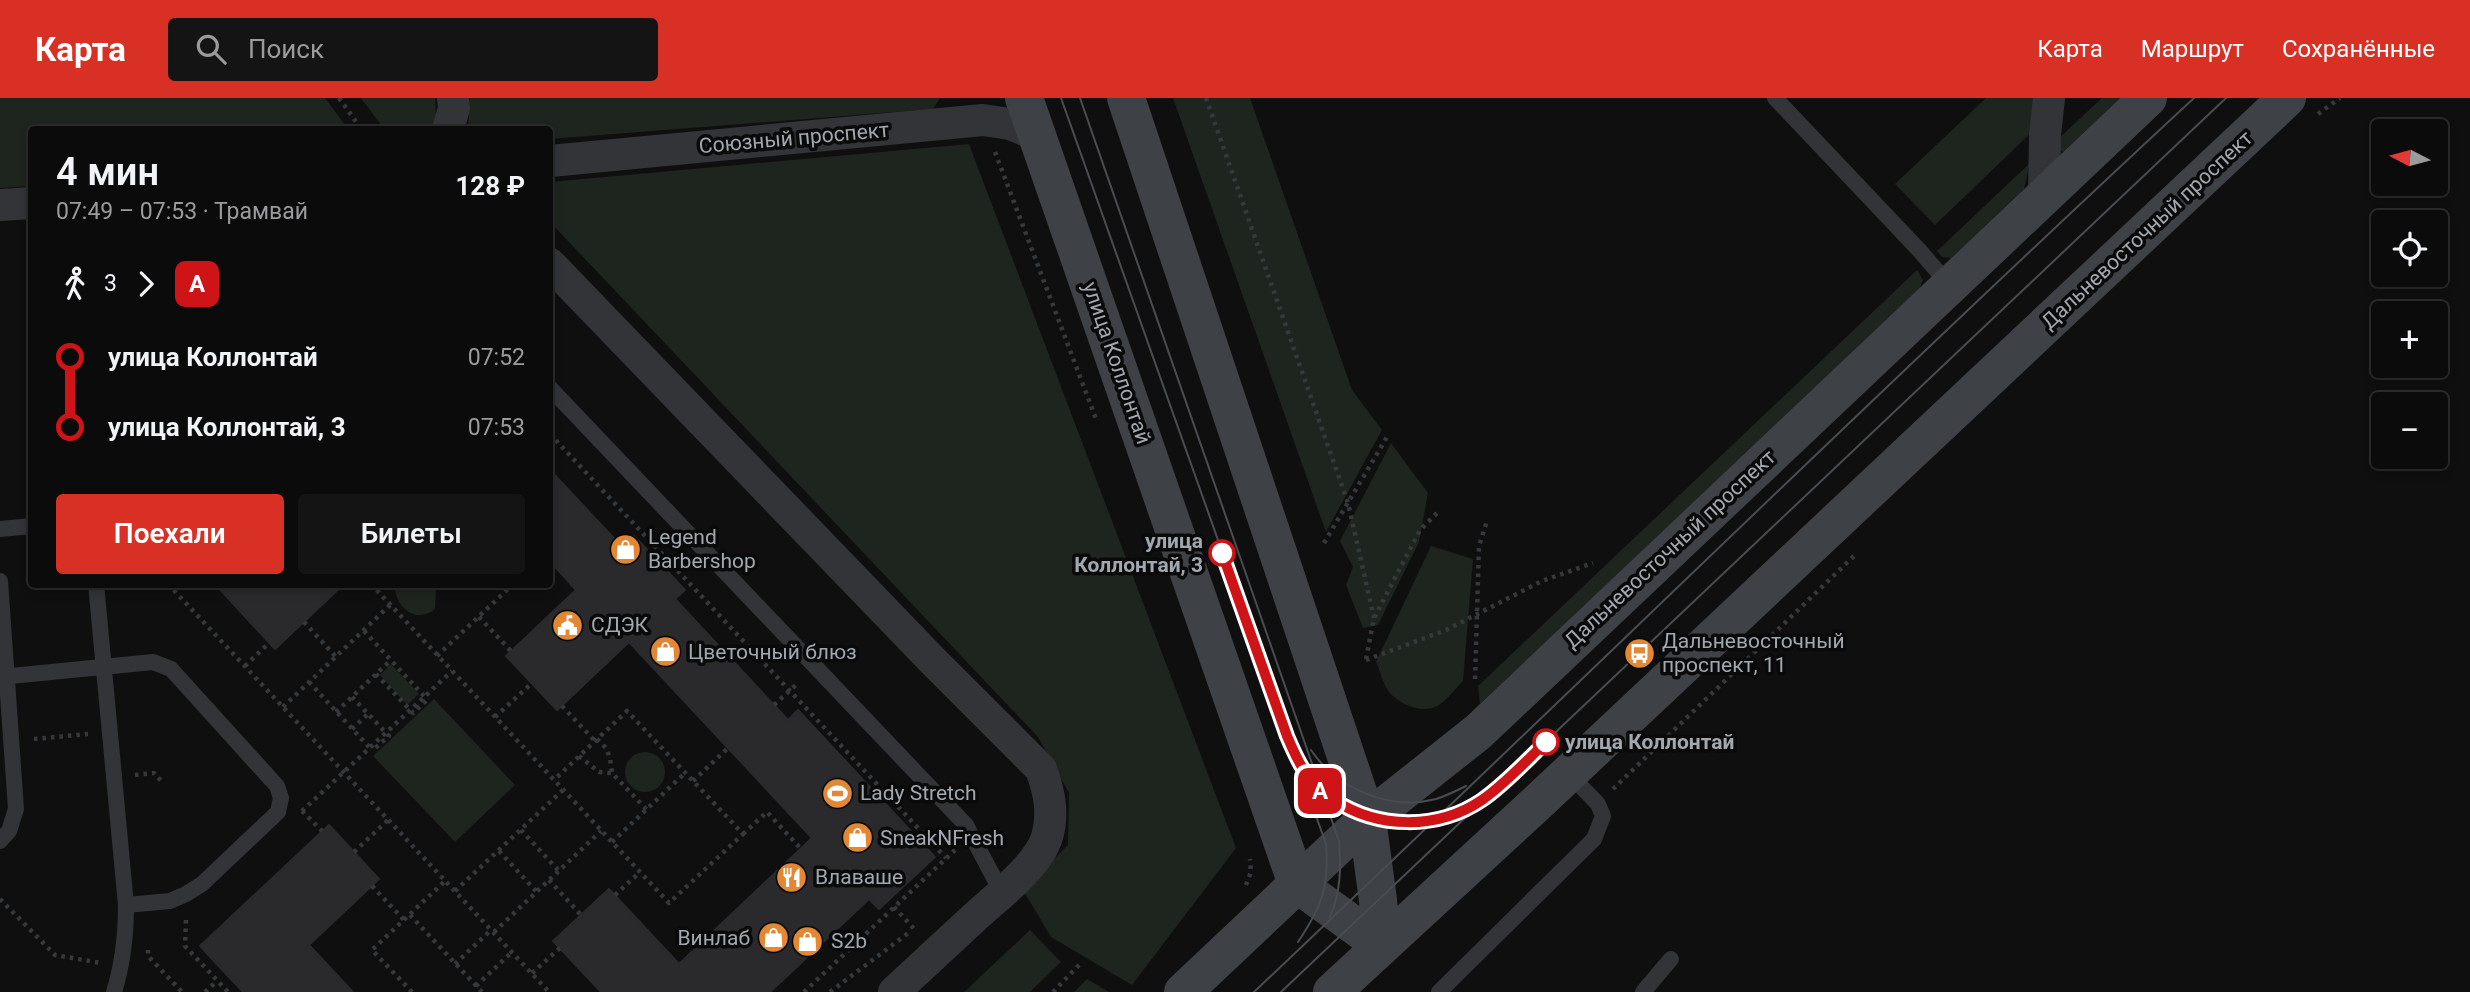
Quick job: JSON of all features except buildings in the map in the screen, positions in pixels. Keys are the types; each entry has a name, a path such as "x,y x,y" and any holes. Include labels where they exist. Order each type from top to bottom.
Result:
{"main road":[{"name":"улица Коллонтай","path":"1024,98 1297,884"},
{"path":"1126,98 1367,819 1381,945"},
{"name":"Дальневосточный проспект","path":"1183,992 1367,819 1478,732 2148,98"},
{"name":"Дальневосточный проспект","path":"1332,992 2287,98"},
{"path":"1297,884 1381,945"}],"street":[{"path":"449,126 454,108 453,98"},
{"path":"2044,196 2045,135 2049,98"},
{"name":"Союзный проспект","path":"553,161 983,120 1010,124 1037,135"},
{"path":"0,205 28,203"},
{"path":"553,267 934,662 1041,769 1049,792 1051,814 1047,839 1036,856 1002,893 894,992"}],"lane":[{"path":"1775,98 1950,286"},
{"path":"553,391 966,825 1002,893"},
{"path":"0,529 28,526"},
{"path":"0,580 6,741 16,808 3,835"},
{"path":"96,588 126,905 122,966 114,992"},
{"path":"4,676 153,662 171,669 277,786 281,797 278,812 202,884 170,901 126,905"},
{"path":"1439,992 1594,839 1603,816 1598,804 1568,773"},
{"path":"1643,992 1671,959"}],"path":[{"path":"340,98 359,126"},
{"path":"1206,98 1348,503 1374,618"},
{"path":"983,120 1101,429"},
{"path":"553,437 948,856 804,992"},
{"path":"1324,543 1387,437"},
{"path":"1440,510 1420,530 1374,618 1366,660 1446,630 1542,581 1593,563"},
{"path":"1475,679 1479,546 1487,522"},
{"path":"173,588 549,992"},
{"path":"374,588 669,903 767,812 801,849"},
{"path":"437,656 509,588"},
{"path":"283,707 390,606"},
{"path":"479,617 511,651"},
{"path":"304,622 336,657"},
{"path":"364,631 426,697"},
{"path":"245,666 269,643"},
{"path":"336,712 391,660"},
{"path":"774,705 815,667"},
{"path":"376,674 412,713 452,671"},
{"path":"309,682 371,749"},
{"path":"495,718 531,684"},
{"path":"344,772 389,736 352,697"},
{"path":"562,706 606,748 612,773 647,810"},
{"path":"386,733 409,710"},
{"path":"554,780 628,711 743,834"},
{"path":"352,729 368,714"},
{"path":"6,741 110,732"},
{"path":"693,781 728,748"},
{"path":"579,756 598,772 612,773"},
{"path":"132,775 154,773 164,784"},
{"path":"612,842 685,773"},
{"path":"455,891 563,790"},
{"path":"302,811 321,831"},
{"path":"354,852 388,820"},
{"path":"521,830 559,871"},
{"path":"455,964 601,831"},
{"path":"1242,893 1251,872 1249,850"},
{"path":"499,851 536,891"},
{"path":"615,895 640,872"},
{"path":"549,880 582,915"},
{"path":"412,992 372,950 445,881"},
{"path":"372,886 404,920"},
{"path":"0,899 55,956 122,966"},
{"path":"894,907 908,922"},
{"path":"410,915 482,992"},
{"path":"186,920 185,946 228,992"},
{"path":"830,992 914,929"},
{"path":"532,973 559,948"},
{"path":"476,986 512,952"},
{"path":"1053,992 1083,962"},
{"path":"205,992 217,981"}],"shaded area":[{"path":"0,98 325,98 346,126 28,126 28,186 0,188"},
{"path":"361,98 435,98 434,126 382,126"},
{"path":"470,98 940,98 933,109 553,139 553,126 468,126"},
{"path":"1173,98 1250,98 1352,390 1382,430 1326,532"},
{"path":"1986,98 2038,98 2034,130 1935,225 1895,184"},
{"path":"2102,98 2121,98 2063,152 2057,150 2057,140"},
{"path":"969,144 1236,848 1132,985 1051,937 1023,890 1068,845 1069,793 1038,737 553,225 553,182"},
{"path":"2030,163 2024,189 1951,258 1942,257 1937,251"},
{"path":"1917,270 1923,280 1920,288 1480,704 1478,686"},
{"path":"1391,443 1428,493 1419,542 1378,625 1363,628 1346,585 1353,567 1340,541"},
{"path":"1431,546 1473,559 1463,681 1439,705 1419,709 1399,701 1389,692 1376,662"},
{"path":"395,588 436,588 435,609 421,615 414,614 402,606"},
{"path":"391,664 419,694 407,705 380,675"},
{"path":"434,699 515,785 455,842 373,756"},
{"path":"645,752 659,758 665,772 659,786 645,792 631,786 625,772 631,758"},
{"path":"1030,930 1061,962 1030,992 964,992"},
{"path":"1087,979 1109,992 1074,992"}],"tram line":[{"path":"1061,98 1326,844 1326,873 1322,896 1313,918 1298,942"},
{"path":"1080,98 1339,841 1339,879 1330,917"},
{"path":"1254,992 2194,98"},
{"path":"1281,992 2226,98"},
{"name":"А","path":"1222,553 1300,766 1318,790 1349,810 1387,821 1406,822 1426,821 1458,813 1502,784 1546,742"},
{"path":"1311,750 1335,776 1366,794 1383,799 1418,802 1440,798 1466,786"},
{"path":"1322,792 1350,808 1377,818 1406,822 1438,819"}],"place":[{"name":"Legend Barbershop","path":"625,549"},
{"name":"улица Коллонтай, 3","path":"1222,553"},
{"name":"СДЭК","path":"568,625"},
{"name":"Цветочный блюз","path":"665,652"},
{"name":"Дальневосточный проспект, 11","path":"1639,653"},
{"name":"улица Коллонтай","path":"1546,742"},
{"name":"Lady Stretch","path":"837,793"},
{"name":"SneakNFresh","path":"857,838"},
{"name":"Влаваше","path":"792,877"},
{"name":"Винлаб","path":"773,938"},
{"name":"S2b","path":"808,941"}]}
